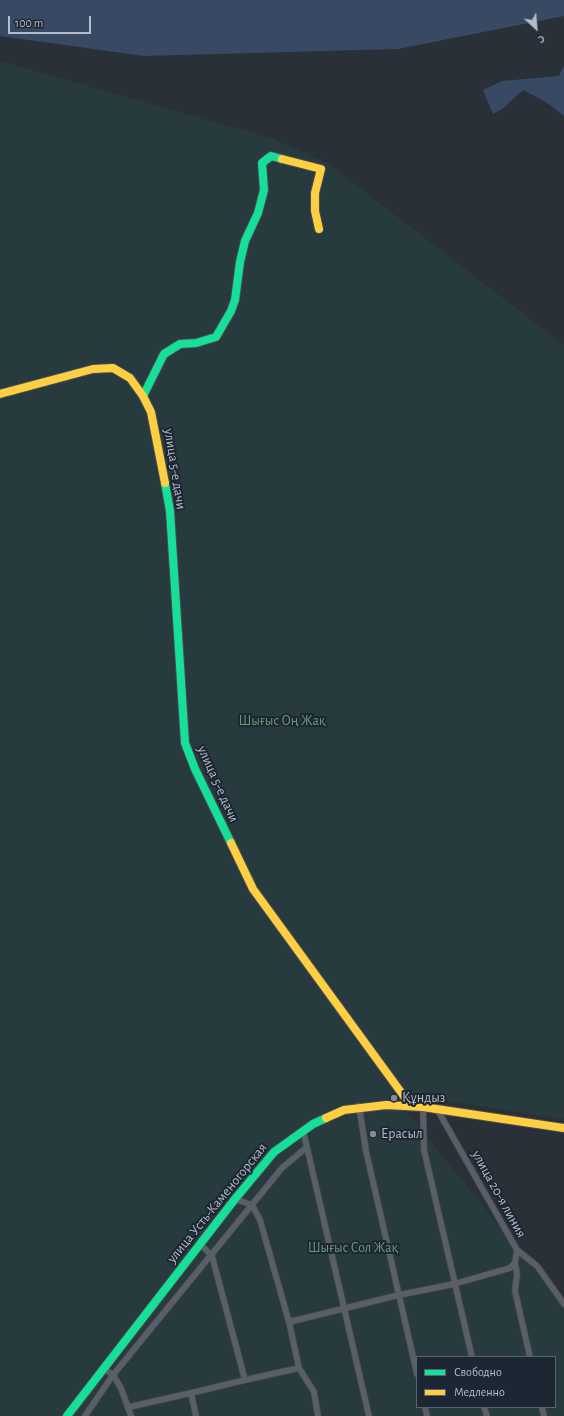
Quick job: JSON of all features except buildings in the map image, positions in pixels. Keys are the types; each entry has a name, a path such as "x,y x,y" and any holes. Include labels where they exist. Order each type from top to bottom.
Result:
{"street":[{"path":"143,396 164,354 180,344 196,343 216,337 231,311 235,300 240,262 245,241 258,213 264,190 262,163 271,156 321,169 315,193 315,211 319,229"},
{"name":"улица 5-е дачи","path":"0,394 93,370 113,368 130,378 143,396 155,425 170,511 185,743 195,769 253,889 411,1106"},
{"path":"359,1106 366,1151 416,1370"},
{"name":"улица Усть-Каменогорская","path":"67,1416 235,1199 274,1152 303,1130 328,1116 359,1106 423,1107 564,1128"},
{"path":"423,1107 424,1150 472,1356"},
{"name":"улица 20-я линия","path":"437,1109 517,1250 537,1266 564,1304"},
{"path":"303,1130 343,1310 369,1416"},
{"path":"85,1416 113,1376 282,1168 307,1147"},
{"path":"235,1199 252,1205 260,1220 289,1322 299,1368 314,1392 318,1416"},
{"path":"200,1244 212,1256 245,1380"},
{"path":"517,1250 515,1263 515,1292 530,1356"},
{"path":"289,1322 343,1310 399,1295 454,1284 510,1268 515,1263"},
{"path":"103,1368 113,1376 121,1388 131,1416"},
{"path":"129,1407 299,1368"},
{"path":"191,1393 196,1416"}],"green space":[{"name":"Шығыс Оң Жақ","path":"0,61 274,139 326,162 564,345 564,1119 420,1097 364,1101 397,1100 564,1305 564,1416 0,1416"}],"water":[{"path":"0,0 564,0 564,16 398,49 144,56 0,36"},
{"path":"564,65 564,116 546,102 523,90 502,109 493,114 483,90 502,81 559,76"}],"traffic: fast":[{"path":"143,396 164,354 180,344 196,343 216,337 231,311 235,300 240,262 245,241 258,213 264,190 262,163 271,156 282,159"},
{"path":"165,483 170,511 185,743 195,769 231,843"},
{"path":"67,1416 235,1199 274,1152 313,1124 326,1118"}],"traffic: slow":[{"path":"282,159 321,169 315,193 315,211 319,229"},
{"path":"0,394 93,369 113,368 130,378 143,396 151,412 165,483"},
{"path":"231,843 253,889 411,1106"},
{"path":"326,1118 344,1110 386,1105 423,1107 564,1128"}],"place":[{"name":"Құндыз","path":"394,1098"},
{"name":"Ерасыл","path":"373,1134"}],"park label":[{"name":"Шығыс Сол Жақ","path":"353,1248"}]}
